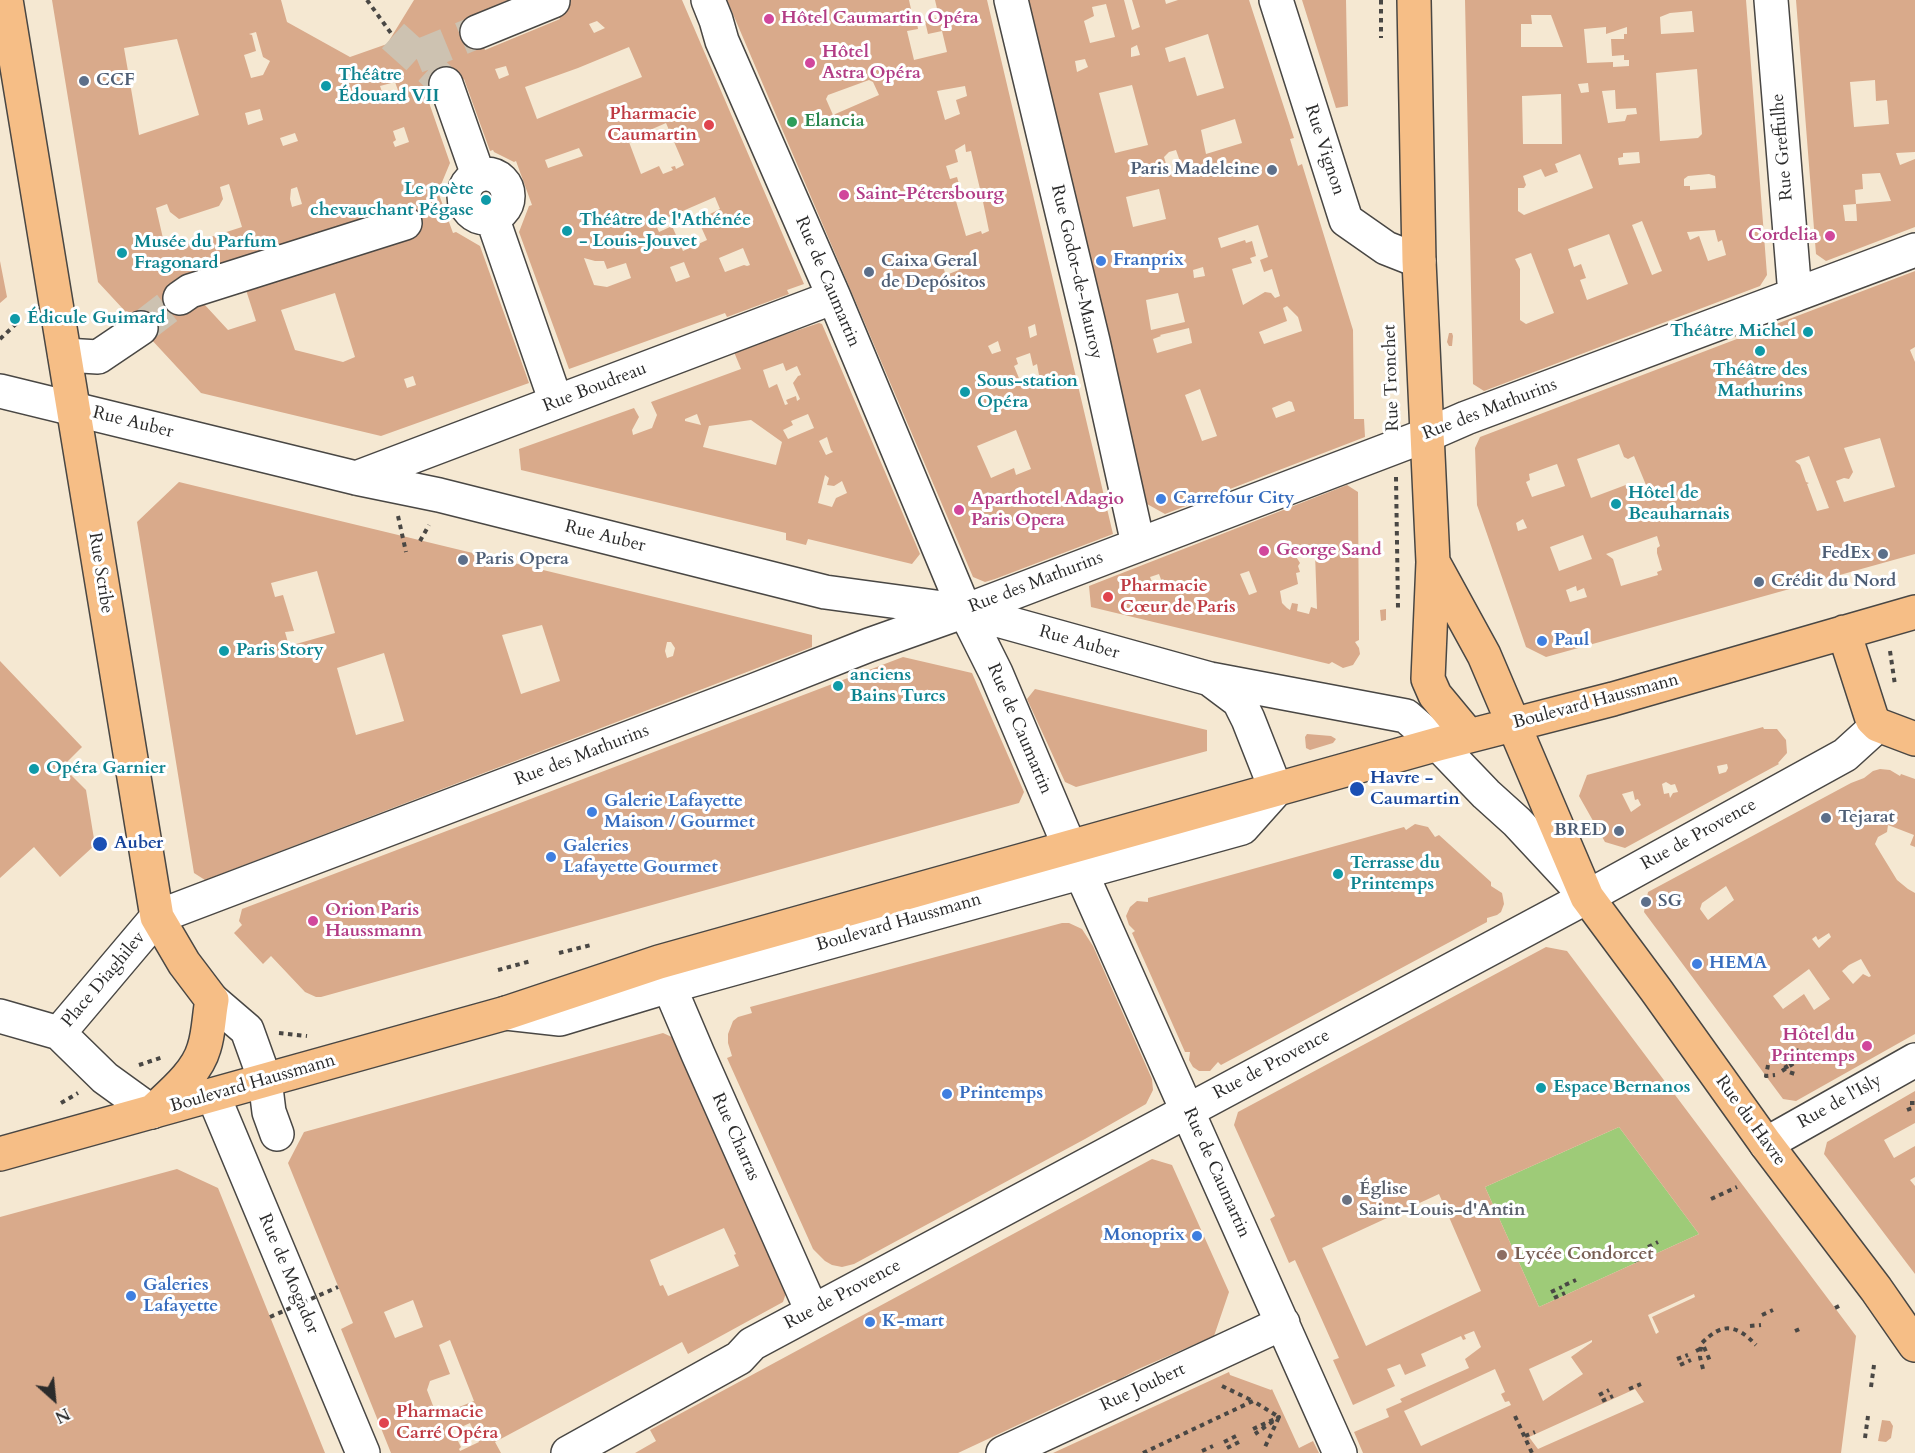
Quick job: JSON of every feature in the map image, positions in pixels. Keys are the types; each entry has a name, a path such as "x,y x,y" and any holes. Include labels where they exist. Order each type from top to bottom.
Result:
{"main road":[{"name":"Rue Scribe","path":"6,0 157,917 184,963 212,1000"},
{"name":"Rue Tronchet","path":"1414,0 1419,261 1433,562 1428,679"},
{"name":"Rue Tronchet","path":"1433,562 1484,656 1514,725"},
{"name":"Boulevard Haussmann","path":"0,1154 506,1013 664,974 1076,860 1276,790 1453,740 1612,699 1915,612"},
{"path":"1844,632 1872,719 1878,726 1915,739"},
{"path":"1428,679 1453,740"},
{"name":"Rue du Havre","path":"1514,725 1587,897 1766,1144 1915,1344"},
{"path":"152,1112 180,1085 197,1063 204,1048 212,1000"}],"street":[{"name":"Rue de Caumartin","path":"708,0 722,41 834,297 965,611 996,673 1076,860 1340,1453"},
{"name":"Rue Godot-de-Mauroy","path":"1011,0 1093,341 1138,544"},
{"name":"Rue Vignon","path":"1276,0 1346,220 1386,248 1419,261"},
{"name":"Rue Greffulhe","path":"1771,0 1795,295"},
{"path":"477,32 553,1"},
{"path":"446,84 478,175 491,175 498,178 506,188 507,202 504,208 492,217 556,402"},
{"path":"180,298 190,291 405,223"},
{"name":"Rue des Mathurins","path":"157,917 1427,435 1477,414 1915,250"},
{"name":"Rue Boudreau","path":"356,478 834,297"},
{"path":"65,355 98,357 141,328"},
{"name":"Rue Auber","path":"0,391 356,478 439,495 825,592 965,611 1210,679 1394,712 1453,740"},
{"name":"Rue Auber","path":"1210,679 1239,701 1276,790"},
{"path":"1394,712 1406,706 1421,692 1428,679"},
{"name":"Rue de Provence","path":"568,1453 739,1358 752,1344 812,1311 1587,897 1845,755 1878,726"},
{"name":"Rue du Havre","path":"1453,740 1486,794 1517,822 1587,897"},
{"name":"Place Diaghilev","path":"152,1112 105,1078 59,1033 157,917"},
{"name":"Rue Charras","path":"664,974 812,1311"},
{"path":"212,1000 247,1030 265,1080 269,1112 277,1134"},
{"path":"0,1016 59,1033"},
{"name":"Rue de l'Isly","path":"1766,1144 1915,1060"},
{"name":"Rue de Mogador","path":"213,1095 363,1453"},
{"name":"Rue Joubert","path":"1003,1453 1283,1323"}],"path":[{"path":"367,0 393,36"},
{"path":"1381,0 1382,47"},
{"path":"0,339 17,323"},
{"name":"Rue Tronchet","path":"1395,447 1398,614"},
{"path":"398,518 406,552"},
{"path":"420,541 429,525"},
{"path":"559,953 591,945"},
{"path":"498,970 531,961"},
{"path":"1774,1061 1799,1050"},
{"path":"1788,1054 1797,1057"},
{"path":"1781,1057 1789,1072 1798,1075"},
{"path":"1782,1071 1794,1063"},
{"path":"1768,1065 1766,1076 1775,1075"},
{"path":"1907,1110 1913,1104"},
{"path":"1711,1199 1737,1187"},
{"path":"1648,1247 1658,1242"},
{"path":"1631,1255 1640,1251"},
{"path":"1634,1261 1643,1257"},
{"path":"1551,1292 1576,1280"},
{"path":"270,1317 338,1287"},
{"path":"1554,1298 1565,1293"},
{"path":"1835,1308 1843,1304"},
{"path":"1762,1315 1773,1310"},
{"path":"1750,1326 1761,1325"},
{"path":"1703,1369 1699,1353 1701,1344 1713,1332 1728,1328 1737,1329 1747,1335 1756,1345"},
{"path":"1795,1331 1802,1328"},
{"path":"1695,1351 1704,1347 1710,1361"},
{"path":"1698,1357 1706,1353"},
{"path":"1677,1359 1688,1355"},
{"path":"1680,1365 1691,1360"},
{"path":"1872,1387 1874,1365"},
{"path":"1629,1389 1641,1384"},
{"path":"1214,1389 1223,1386 1279,1417"},
{"path":"1599,1395 1609,1390"},
{"path":"1602,1401 1613,1396"},
{"path":"1143,1453 1253,1401"},
{"path":"1515,1416 1532,1453"},
{"path":"1865,1438 1868,1416"},
{"path":"1253,1428 1279,1417"},
{"path":"1255,1434 1279,1417"},
{"path":"1265,1447 1279,1417"},
{"path":"1525,1437 1535,1432"},
{"path":"1224,1442 1236,1436"},
{"path":"1227,1448 1239,1442"},
{"path":"1202,1451 1213,1446"}],"green space":[{"path":"1619,1127 1699,1234 1539,1307 1485,1187"}],"building":[{"path":"52,0 281,0 287,22 350,57 387,44 414,0 509,0 471,16 485,50 560,19 552,0 682,0 804,284 787,290 789,294 727,317 725,313 569,369 519,232 529,206 532,205 516,161 493,150 490,151 464,79 425,91 450,163 437,189 453,233 456,232 480,246 529,383 381,436 201,393 98,282","holes":["597,21 605,28 594,33 589,24","256,32 263,57 270,61 263,75 251,78 244,55 256,51 252,35 249,34","177,39 199,115 139,135 124,48","629,47 642,77 537,119 525,87","506,66 509,75 499,79 495,69","395,82 399,93 384,98 380,86","260,109 263,120 248,125 245,113","666,123 684,165 676,169 675,166 671,167 673,170 663,174 659,166 641,174 626,134 632,132 634,137","404,127 409,142 395,147 393,142 396,140 393,131","295,133 298,141 283,146 280,138","579,148 583,156 548,168 545,160","229,184 242,227 170,250 165,247 156,208 167,204 170,212 179,219 219,206 223,199 220,187","297,187 302,204 292,207 291,189","715,197 720,209 698,220 707,240 683,251 672,226 659,232 655,223","407,206 417,236 246,290 256,321 228,330 204,304 251,255","743,248 750,265 725,272 719,258","584,258 604,261 607,269 626,263 631,278 607,287 594,285","684,262 690,277 676,282 670,267","335,293 355,357 343,362 295,350 281,310","413,376 416,385 407,388 404,379"]},
{"path":"727,0 909,0 914,23 917,23 918,29 907,31 914,60 947,52 942,31 928,34 925,21 939,17 935,0 987,0 1113,534 995,579 985,582 973,577","holes":["869,80 873,82 879,95 833,115 826,99 828,95","965,86 967,96 956,100 960,114 945,120 937,91","965,144 966,152 971,151 980,189 972,191 974,198 982,197 989,231 982,234 981,231 966,236 954,194 961,191 957,177 950,179 946,166 958,162 955,150","953,257 959,270 946,275 941,262","1035,324 1037,335 1030,338 1028,327","998,341 1001,351 992,354 988,346","1030,353 1033,366 1037,364 1039,375 1032,377 1035,383 1023,388 1014,366 1018,364 1016,358","1016,430 1031,469 1016,475 1014,468 991,478 977,446"]},
{"path":"1028,0 1124,0 1132,30 1140,27 1132,0 1165,0 1166,4 1178,0 1249,0 1294,138 1290,139 1298,166 1302,164 1353,330 1354,419 1364,419 1365,437 1165,514 1147,504","holes":["1106,4 1115,37 1090,43 1084,21 1094,16 1092,7","1208,34 1224,88 1197,96 1185,57 1169,62 1165,48","1137,45 1140,55 1131,57 1131,48","1085,59 1088,67 1077,72 1075,61","1132,85 1148,145 1115,153 1099,93","1235,119 1242,143 1206,154 1201,130","1176,150 1183,170 1171,173 1168,163 1166,164 1164,157","1159,189 1166,219 1133,227 1126,197","1258,225 1268,257 1260,260 1264,272 1272,269 1280,296 1275,298 1271,293 1265,292 1243,305 1232,269 1252,263 1250,258 1256,256 1252,241 1246,243 1245,240 1221,248 1218,238","1203,267 1205,276 1194,278 1193,270","1178,293 1185,322 1151,330 1146,300","1287,306 1298,317 1302,331 1264,344 1259,332 1287,321 1283,308","1189,328 1192,343 1157,353 1153,339","1200,389 1217,436 1202,441 1185,395","1289,401 1292,402 1295,411 1276,418 1272,408"]},
{"path":"1302,0 1346,0 1348,106 1336,108"},
{"path":"1465,0 1746,0 1767,275 1760,286 1484,391 1473,384","holes":["1692,11 1694,32 1661,34 1660,17 1670,13","1531,15 1551,15 1563,47 1521,47 1521,24 1532,24","1606,27 1606,34 1627,27 1624,39 1611,39 1612,56 1624,55 1624,60 1629,60 1629,66 1613,67 1613,62 1587,63 1584,29","1697,69 1702,134 1698,138 1660,141 1656,73","1588,83 1589,92 1581,93 1578,84","1615,90 1616,109 1636,108 1637,114 1627,115 1625,121 1608,123 1602,91","1561,94 1562,144 1523,144 1522,96","1639,152 1640,163 1619,165 1618,158 1623,157 1623,153","1580,154 1593,188 1524,215 1518,211 1518,188 1524,188 1526,185 1523,176 1541,169 1545,177 1558,172 1555,164","1709,174 1715,176 1716,188 1690,190 1690,186 1684,186 1684,179 1688,176","1642,221 1662,271 1652,275 1632,225","1715,230 1718,242 1722,240 1726,255 1708,261 1699,236 1690,240 1687,232","1609,234 1628,284 1587,300 1580,280 1586,278 1581,264 1574,267 1568,249","1531,253 1554,313 1526,324 1520,320 1520,269 1515,259"]},
{"path":"1796,0 1915,0 1915,152 1896,153 1900,165 1915,159 1915,227 1826,261 1816,254","holes":["1875,80 1876,101 1887,100 1889,124 1854,127 1850,82","1880,173 1891,201 1856,204 1855,190 1863,189 1862,174","1856,204 1857,221 1845,221 1843,205"]},
{"path":"0,261 7,297 0,303"},
{"path":"1915,271 1915,347 1910,350 1915,362 1915,554 1546,657 1526,647 1477,505 1475,448 1480,437","holes":["1880,438 1895,487 1844,502 1836,481 1849,479 1853,472 1844,448","1619,444 1624,457 1628,459 1634,456 1646,485 1634,490 1631,483 1591,498 1577,459","1809,456 1829,508 1817,511 1807,484 1809,483 1806,482 1800,465 1795,461","1557,464 1565,486 1532,497 1526,482 1530,480 1529,474","1523,519 1527,528 1518,531 1516,523","1583,535 1592,559 1559,571 1550,547","1657,536 1660,546 1657,548 1657,553 1662,570 1657,572 1658,575 1621,586 1613,559 1606,554","1576,586 1577,591 1584,588 1587,597 1570,602 1566,590"]},
{"path":"819,323 822,324 920,554 912,564 808,539 806,545 786,540 786,533 521,470 519,449 634,408 639,417 632,430 633,435 652,428 657,415 651,402 741,369 734,352","holes":["783,363 786,371 797,366 801,375 793,383 800,399 797,401 796,396 786,400 788,404 785,405 777,384 769,388 763,370","697,414 701,425 685,421","808,414 814,428 788,439 783,430 793,425 791,421","751,420 782,442 776,465 703,447 709,426","827,437 833,452 826,455 819,441","825,475 829,478 827,485 834,486 842,481 847,493 836,498 832,507 818,503"]},
{"path":"1449,333 1453,336 1452,346 1449,346 1447,342"},
{"path":"179,482 812,635 812,647 205,880 194,873 137,522","holes":["317,571 335,633 289,646 285,632 294,631 283,595 275,597 271,583","542,625 560,681 521,694 502,635","667,642 671,642 675,648 673,656 667,658 665,651","384,653 404,721 356,735 337,668"]},
{"path":"1347,485 1358,492 1359,640 1355,642 1360,654 1353,665 1343,668 1332,662 1329,664 1091,607 1089,586","holes":["1311,550 1315,553 1317,609 1311,607 1309,614 1297,611 1298,604 1292,603 1290,610 1282,603 1280,591 1298,584 1296,573 1300,572 1298,566 1300,563 1295,555","1249,571 1257,592 1249,595 1240,574","1159,574 1163,585 1152,582 1150,577"]},
{"path":"1386,609 1386,620 1381,621 1380,610"},
{"path":"903,657 972,673 1024,792 1019,803 321,997 305,992 271,956 263,964 234,933 242,925 239,921 242,909"},
{"name":"Opéra Garnier","path":"0,661 82,747 64,765 68,768 66,770 86,790 95,845 60,877 34,847 0,878"},
{"path":"1035,689 1207,730 1207,751 1076,787 1065,782 1027,699"},
{"path":"1763,727 1764,729 1777,729 1786,740 1787,753 1779,764 1625,848 1605,842 1579,796 1587,775","holes":["1727,764 1726,772 1719,774 1717,766","1666,782 1671,785 1675,784 1678,792 1673,793 1670,798 1669,793 1664,794 1662,784","1633,791 1635,800 1638,799 1641,805 1631,812 1622,794"]},
{"path":"1307,734 1331,736 1336,739 1333,743 1310,750 1306,748"},
{"path":"1890,770 1900,776 1901,774 1915,779 1915,847 1910,845 1914,835 1888,825 1887,832 1878,837 1875,844 1897,880 1915,893 1915,1034 1796,1101 1783,1099 1644,912 1648,892 1864,778 1873,771","holes":["1726,886 1734,900 1708,920 1700,909 1702,903","1829,933 1831,937 1819,948 1812,939 1816,936 1818,940","1861,959 1871,976 1863,974 1853,984 1842,971","1809,969 1830,999 1814,1010 1804,994 1783,1009 1773,996"]},
{"path":"1415,824 1428,827 1435,837 1439,835 1491,882 1491,886 1502,893 1504,904 1501,912 1487,918 1487,922 1221,1065 1218,1062 1210,1071 1199,1071 1193,1067 1189,1060 1190,1052 1185,1052 1132,933 1135,931 1129,925 1126,916 1130,907 1137,901 1148,902 1148,898 1404,827 1406,830"},
{"name":"Printemps","path":"1069,923 1082,929 1093,946 1152,1079 1153,1090 1146,1104 854,1264 842,1267 825,1261 813,1249 727,1058 732,1056 728,1034 733,1021 752,1013 750,1007"},
{"path":"1546,947 1567,951 1856,1336 1841,1453 1363,1453 1354,1432 1389,1417 1386,1409 1402,1402 1400,1399 1469,1368 1465,1359 1481,1347 1474,1331 1464,1335 1466,1339 1463,1340 1461,1336 1421,1354 1426,1366 1405,1375 1400,1364 1387,1369 1395,1386 1353,1405 1333,1360 1339,1358 1295,1260 1289,1263 1270,1219 1275,1216 1234,1125 1238,1112","holes":["1619,1127 1699,1234 1539,1307 1485,1187","1439,1194 1481,1291 1366,1346 1322,1248","1694,1294 1695,1297 1652,1317 1659,1332 1656,1334 1648,1315","1592,1340 1571,1357 1583,1374 1543,1401 1529,1369","1495,1369 1505,1392 1501,1394 1505,1402 1509,1401 1511,1405 1421,1446 1404,1411","1635,1389 1644,1402 1538,1449 1529,1437"]},
{"path":"663,1033 674,1038 787,1290 783,1302 688,1354 682,1342 495,1442 501,1453 391,1453 341,1329 353,1323 288,1163 304,1132","holes":["724,1228 739,1266 668,1296 663,1285 660,1286 650,1260","413,1300 423,1327 395,1338 384,1312","450,1340 474,1401 437,1416 427,1390 430,1381 450,1374 439,1345","470,1423 479,1442 460,1451 461,1447 453,1431"]},
{"path":"1915,1091 1915,1123 1884,1140 1894,1158 1915,1146 1915,1177 1910,1180 1915,1186 1915,1274 1824,1154 1827,1142"},
{"path":"1152,1159 1172,1165 1229,1292 1214,1336 958,1453 635,1453 656,1441 650,1430"},
{"name":"Galeries Lafayette","path":"177,1169 218,1188 325,1453 0,1453 0,1217"},
{"path":"1229,1372 1230,1375 1272,1389 1299,1448 1313,1441 1319,1453 1053,1453"},
{"path":"1882,1420 1890,1421 1893,1426 1891,1438 1886,1442 1878,1441"}],"tunnel":[{"path":"416,57 477,32"},
{"path":"393,36 445,83"},
{"path":"141,328 180,298"}],"place":[{"name":"Hôtel Caumartin Opéra","path":"769,19"},
{"name":"Hôtel Astra Opéra","path":"810,63"},
{"name":"CCF","path":"84,81"},
{"name":"Théâtre Édouard VII","path":"326,86"},
{"name":"Elancia","path":"792,122"},
{"name":"Pharmacie Caumartin","path":"709,125"},
{"name":"Paris Madeleine","path":"1272,170"},
{"name":"Saint-Pétersbourg","path":"844,195"},
{"name":"Le poète chevauchant Pégase","path":"486,200"},
{"name":"Théâtre de l'Athénée - Louis-Jouvet","path":"567,231"},
{"name":"Cordelia","path":"1830,236"},
{"name":"Musée du Parfum Fragonard","path":"122,253"},
{"name":"Franprix","path":"1101,261"},
{"name":"Caixa Geral de Depósitos","path":"869,272"},
{"name":"Édicule Guimard","path":"15,319"},
{"name":"Théâtre Michel","path":"1808,332"},
{"name":"Théâtre des Mathurins","path":"1760,351"},
{"name":"Sous-station Opéra","path":"965,392"},
{"name":"Carrefour City","path":"1161,499"},
{"name":"Hôtel de Beauharnais","path":"1616,504"},
{"name":"Aparthotel Adagio Paris Opera","path":"959,510"},
{"name":"George Sand","path":"1264,551"},
{"name":"FedEx","path":"1883,554"},
{"name":"Paris Opera","path":"463,560"},
{"name":"Crédit du Nord","path":"1759,582"},
{"name":"Pharmacie Cœur de Paris","path":"1108,597"},
{"name":"Paul","path":"1542,641"},
{"name":"Paris Story","path":"224,651"},
{"name":"anciens Bains Turcs","path":"838,686"},
{"name":"Opéra Garnier","path":"34,769"},
{"name":"Havre - Caumartin","path":"1357,789"},
{"name":"Galerie Lafayette Maison / Gourmet","path":"592,812"},
{"name":"Tejarat","path":"1826,818"},
{"name":"BRED","path":"1619,831"},
{"name":"Auber","path":"100,844"},
{"name":"Galeries Lafayette Gourmet","path":"551,857"},
{"name":"Terrasse du Printemps","path":"1338,874"},
{"name":"SG","path":"1646,902"},
{"name":"Orion Paris Haussmann","path":"313,921"},
{"name":"HEMA","path":"1697,964"},
{"name":"Hôtel du Printemps","path":"1867,1046"},
{"name":"Espace Bernanos","path":"1541,1088"},
{"name":"Printemps","path":"947,1094"},
{"name":"Église Saint-Louis-d'Antin","path":"1347,1200"},
{"name":"Monoprix","path":"1197,1236"},
{"name":"Lycée Condorcet","path":"1502,1255"},
{"name":"Galeries Lafayette","path":"131,1296"},
{"name":"K-mart","path":"870,1322"},
{"name":"Pharmacie Carré Opéra","path":"384,1423"}]}
